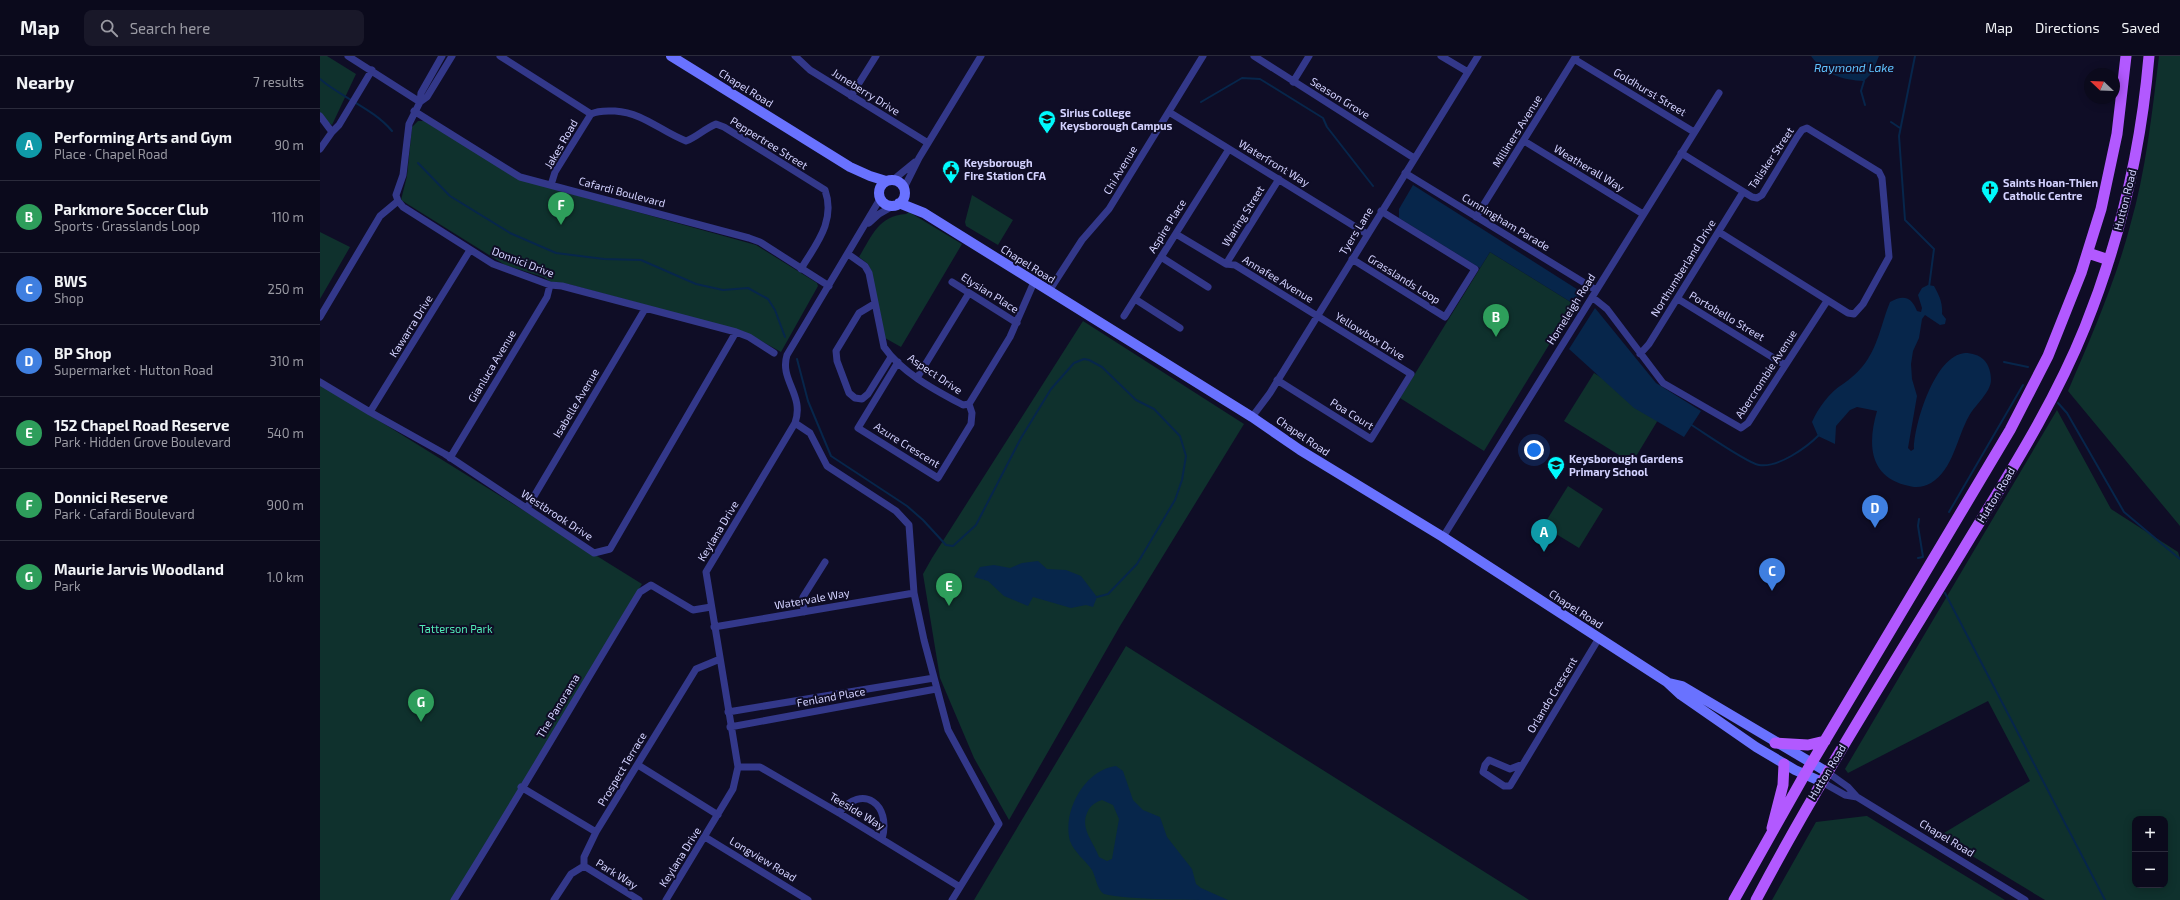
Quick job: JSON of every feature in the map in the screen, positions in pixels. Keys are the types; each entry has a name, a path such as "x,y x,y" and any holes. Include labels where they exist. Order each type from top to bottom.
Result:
{"main road":[{"name":"Chapel Road","path":"671,56 850,166 870,176 890,181"},
{"name":"Hutton Road","path":"1734,900 1805,774 2023,406 2061,326 2088,253 2107,182 2117,134 2126,56"},
{"name":"Hutton Road","path":"1756,900 1824,777 2023,451 2049,405 2084,329 2109,260 2133,170 2144,104 2149,56"},
{"name":"Chapel Road","path":"850,166 880,196"},
{"path":"890,181 900,183 904,190 896,204 886,204 880,196 881,187 890,181"},
{"name":"Chapel Road","path":"904,190 924,213"},
{"name":"Chapel Road","path":"896,204 924,213 1252,417 1349,481 1443,537 1667,682 1681,695 1750,743 1784,764 1805,774 1824,777"},
{"path":"2088,253 2109,260"},
{"name":"Chapel Road","path":"1667,682 1682,686 1811,764 1824,777"},
{"path":"1775,743 1808,745 1825,741"},
{"path":"1770,837 1774,812 1783,785 1784,764"}],"street":[{"path":"348,56 420,102"},
{"path":"420,102 421,93 442,56"},
{"path":"320,317 380,216 398,202 396,195 403,175 406,137 414,111 420,102 427,98 452,56"},
{"path":"500,56 591,114"},
{"name":"Juneberry Drive","path":"795,56 810,70 928,143"},
{"path":"851,96 876,56"},
{"path":"904,190 919,158 981,56"},
{"name":"Chi Avenue","path":"1049,291 1082,240 1109,209 1203,56"},
{"name":"Season Grove","path":"1254,56 1414,158"},
{"path":"1293,82 1310,56"},
{"path":"1441,56 1468,72"},
{"name":"Tyers Lane","path":"1252,417 1277,380 1478,56"},
{"name":"Goldhurst Street","path":"1575,57 1694,132"},
{"name":"Milliners Avenue","path":"1476,217 1575,57"},
{"path":"320,149 339,125 372,70"},
{"name":"Homeleigh Road","path":"1443,537 1719,93"},
{"name":"Peppertree Street","path":"591,114 599,110 630,112 644,118 686,142 695,138 704,129 716,124 724,127 825,190 828,198 827,222 822,235 801,269"},
{"name":"Cafardi Boulevard","path":"414,111 520,177 749,238 760,242 829,286"},
{"name":"Waterfront Way","path":"1169,112 1367,234"},
{"name":"Jakes Road","path":"551,185 555,172 591,114"},
{"path":"320,116 332,132"},
{"name":"Talisker Street","path":"1681,153 1743,192 1757,198 1762,196 1802,130 1808,128 1879,172 1882,178 1889,257 1856,313 1848,313 1719,232"},
{"name":"Weatherall Way","path":"1524,141 1643,214"},
{"name":"Aspire Place","path":"1124,316 1229,149"},
{"path":"890,181 919,158"},
{"name":"Cunningham Parade","path":"1405,174 1596,290"},
{"name":"Waring Street","path":"1226,264 1279,179"},
{"name":"Northumberland Drive","path":"1640,354 1649,344 1678,299 1743,192"},
{"name":"Keylana Drive","path":"666,900 733,789 738,767 706,579 709,565 795,423 799,405 787,374 785,361 789,351 848,254 880,196"},
{"name":"Donnici Drive","path":"398,202 403,207 493,264 550,285 562,286 736,332 750,337 774,353"},
{"name":"Keylana Drive","path":"859,235 879,214 896,204"},
{"name":"Grasslands Loop","path":"1352,259 1445,318 1475,269 1381,211"},
{"name":"Annafee Avenue","path":"1176,234 1226,264 1235,265 1317,315"},
{"name":"Kawarra Drive","path":"370,412 470,250"},
{"name":"Aspect Drive","path":"848,254 865,266 869,273 874,304 884,347 891,357 917,378 963,405 969,404 1017,323 1034,282"},
{"path":"1161,257 1208,287"},
{"name":"Elysian Place","path":"952,282 1017,323"},
{"name":"Gianluca Avenue","path":"450,458 547,298 550,285"},
{"path":"917,378 969,293"},
{"name":"Abercrombie Avenue","path":"1592,297 1607,309 1663,383 1740,428 1748,423 1827,301"},
{"path":"1135,299 1180,328"},
{"name":"Portobello Street","path":"1678,299 1785,364"},
{"path":"874,304 859,313 836,351 837,361 850,393 855,398 862,399 868,394 891,357"},
{"name":"Isabelle Avenue","path":"527,508 645,309"},
{"name":"Yellowbox Drive","path":"1317,315 1411,374"},
{"name":"Westbrook Drive","path":"320,382 450,458 594,553 610,549 736,332"},
{"name":"Azure Crescent","path":"898,362 858,428 938,478 970,424 972,413 969,404"},
{"name":"Poa Court","path":"1277,380 1371,439 1411,374"},
{"path":"795,423 810,432 827,466 896,511 909,525 914,593 936,689 948,730 999,824 952,900"},
{"path":"804,612 802,597 825,562"},
{"name":"The Panorama","path":"454,900 640,592 651,585 693,610 711,608"},
{"name":"Watervale Way","path":"714,627 914,593"},
{"name":"Orlando Crescent","path":"1523,764 1510,769 1489,760 1485,765 1483,772 1508,787 1512,783 1599,638"},
{"name":"Prospect Terrace","path":"584,866 584,857 596,832 696,669 720,659"},
{"name":"Fenland Place","path":"728,712 934,678"},
{"name":"Fenland Place","path":"730,727 936,689"},
{"path":"638,765 718,815"},
{"name":"Teeside Way","path":"738,767 760,767 839,813 960,887"},
{"name":"Chapel Road","path":"1824,777 1846,795 1857,797"},
{"name":"Chapel Road","path":"1824,777 1848,787 1857,797 2026,900"},
{"path":"521,787 596,832"},
{"path":"839,813 850,802 860,799 870,800 878,805 884,817 885,825 882,839"},
{"name":"Longview Road","path":"705,837 808,900"},
{"path":"554,900 570,874 584,866"},
{"name":"Park Way","path":"584,866 638,900"}],"green space":[{"path":"320,56 327,56 356,74 332,125 320,117"},
{"path":"2159,56 2180,56 2180,526 2068,391 2110,289 2136,205 2151,120"},
{"path":"418,121 424,121 522,180 756,245 817,283 818,286 781,352 745,332 568,284 551,282 543,277 505,265 401,200 407,176 412,127"},
{"path":"972,195 1013,220 998,245 966,226 965,222"},
{"path":"909,212 962,244 901,347 885,338 871,270 868,264 859,257 872,235 882,223 896,216"},
{"path":"320,232 350,247 320,299"},
{"path":"1490,252 1574,304 1484,451 1400,398"},
{"path":"1083,321 1244,424 1120,626 1009,820 974,758 940,678 923,574"},
{"path":"1594,373 1661,415 1632,463 1564,421"},
{"name":"Tatterson Park","path":"320,384 642,584 452,900 320,900"},
{"path":"2057,410 2111,509 2178,552 2180,558 2180,900 2045,900 1939,836 2030,781 1988,701 1848,773 1845,769"},
{"path":"1568,486 1603,509 1579,548 1543,526"},
{"path":"1126,646 1529,900 974,900"},
{"path":"1867,816 2005,900 1772,900 1816,822"}],"water":[{"name":"Raymond Lake","path":"1811,56 1879,56 1872,73 1864,81 1834,75 1828,72"},
{"path":"1413,185 1583,293 1574,304 1490,252 1480,268 1399,218 1399,209"},
{"path":"1928,285 1934,286 1936,289 1941,303 1942,314 1946,319 1945,324 1940,325 1925,315 1922,319 1919,338 1913,351 1911,364 1912,379 1917,396 1908,448 1911,451 1914,449 1922,408 1928,392 1944,365 1954,357 1965,353 1973,354 1986,362 1991,380 1986,394 1969,416 1950,462 1945,470 1931,483 1921,487 1915,487 1893,480 1884,474 1878,465 1874,456 1872,445 1872,434 1877,411 1857,407 1850,410 1836,426 1835,444 1818,436 1812,422 1821,406 1829,396 1855,374 1867,360 1876,344 1890,302 1899,298 1906,298 1912,302 1917,311 1921,312 1922,308 1918,295 1922,288"},
{"path":"1595,308 1656,383 1701,411 1684,437 1634,408 1569,349"},
{"path":"1038,561 1047,569 1066,570 1081,576 1097,597 1093,607 1086,605 1071,608 1033,597 1028,606 1004,596 988,581 974,577 980,567 994,565 1010,568 1022,563"},
{"path":"1116,766 1123,771 1133,800 1143,810 1160,817 1167,837 1192,869 1196,884 1201,888 1228,900 1146,899 1114,896 1104,894 1102,892 1092,870 1072,845 1068,830 1069,818 1078,794 1094,775 1105,769","holes":["1102,800 1113,805 1119,819 1112,859 1107,861 1099,857 1088,834 1085,822 1089,809 1096,802"]}],"waterway":[{"path":"1915,56 1899,136 1905,220 1934,249 1929,287"},
{"path":"1201,102 1242,78 1260,79 1323,118 1327,127 1373,186"},
{"path":"320,79 376,116 392,131"},
{"path":"1862,79 1864,81 1861,91 1865,105"},
{"path":"1891,122 1900,128"},
{"path":"418,163 450,196 510,233 556,253 604,259 641,260 696,284 723,290 748,288 768,299 775,310 785,337"},
{"path":"1576,300 1580,304"},
{"path":"797,359 808,401 831,456 907,506 923,520 946,545 953,546 976,525 1021,438 1051,389 1074,363 1084,359 1102,367 1136,400 1154,409 1180,436 1186,456 1182,480 1175,500 1137,564 1108,594 1097,597"},
{"path":"2004,362 2028,367"},
{"path":"1949,512 2023,385"},
{"path":"2058,403 2067,413 2124,512 2180,559"},
{"path":"1690,424 1735,453 1759,465 1766,465 1783,460 1807,446 1819,435"},
{"path":"1918,558 1923,557 1918,526 1919,519"},
{"path":"1945,593 2105,900"}],"place":[{"name":"Sirius College Keysborough Campus","path":"1047,134"},
{"name":"Keysborough Fire Station CFA","path":"951,184"},
{"name":"Saints Hoan-Thien Catholic Centre","path":"1990,204"},
{"name":"Donnici Reserve","path":"561,225"},
{"name":"Parkmore Soccer Club","path":"1496,337"},
{"name":"Keysborough Gardens Primary School","path":"1556,480"},
{"name":"BP Shop","path":"1875,528"},
{"name":"Performing Arts and Gym","path":"1544,552"},
{"name":"BWS","path":"1772,591"},
{"name":"152 Chapel Road Reserve","path":"949,606"},
{"name":"Maurie Jarvis Woodland","path":"421,722"}]}
